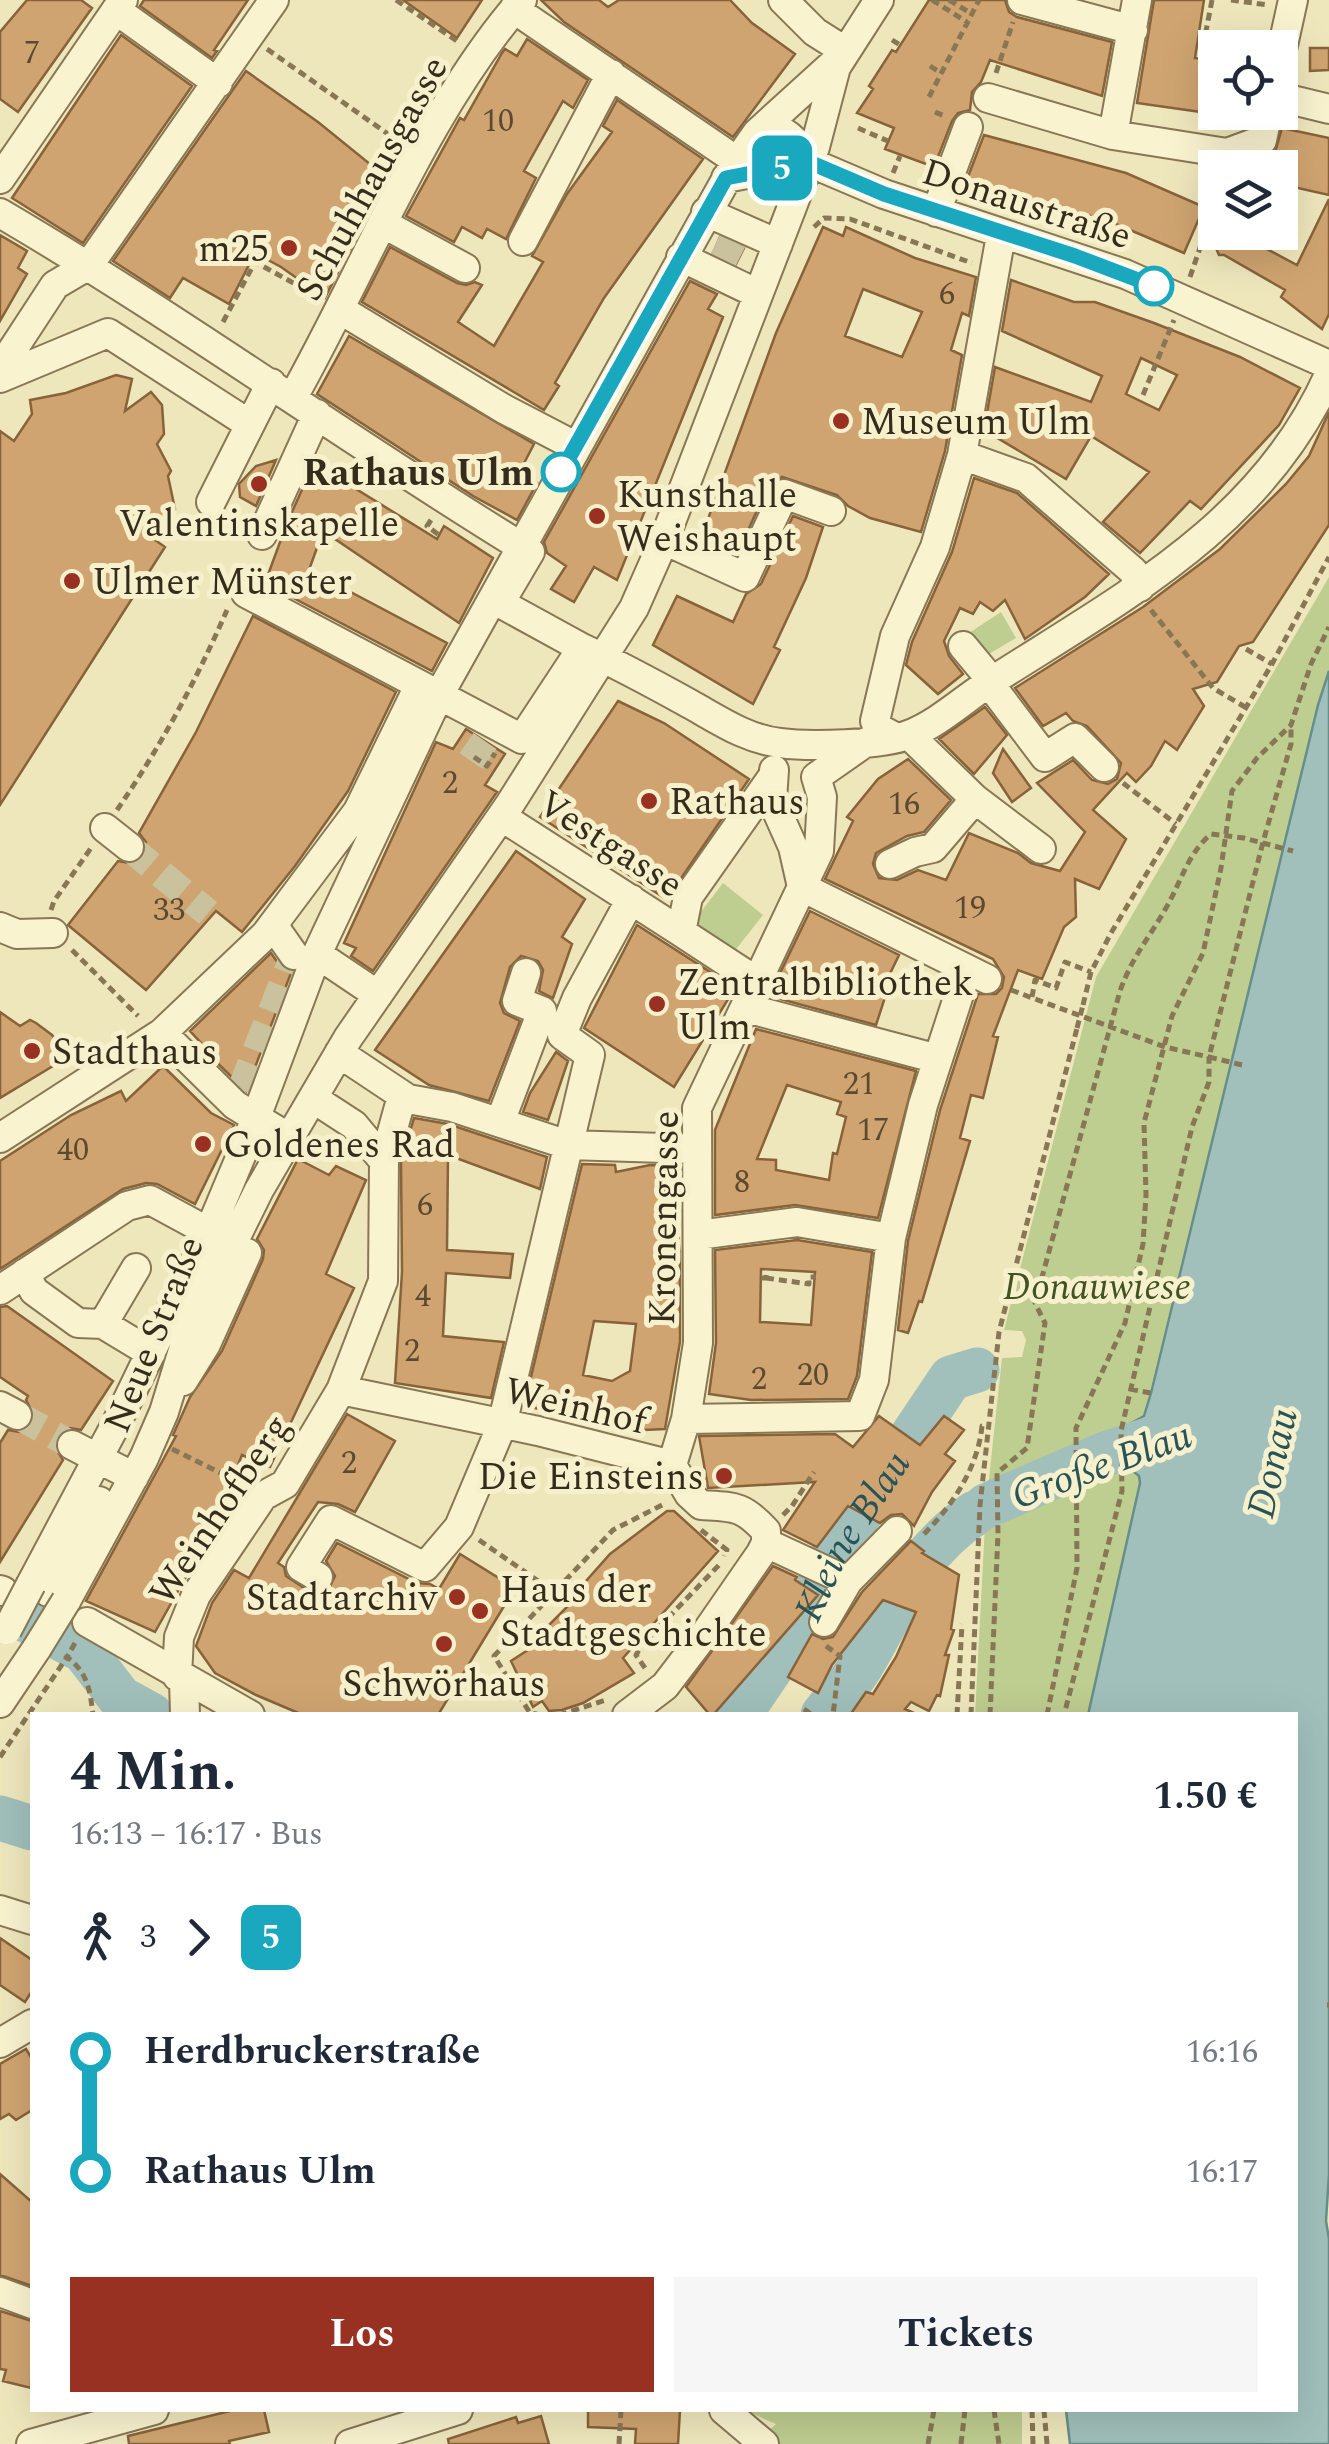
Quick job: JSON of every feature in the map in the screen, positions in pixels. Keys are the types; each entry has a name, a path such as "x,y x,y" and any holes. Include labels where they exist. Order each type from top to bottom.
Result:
{"street":[{"path":"0,369 55,285 89,266 274,0"},
{"path":"783,0 815,32 845,51"},
{"name":"Neue Straße","path":"0,1703 16,1679 17,1640 134,1477 164,1412 193,1323 244,1218 339,1053 502,816 593,654 634,608 664,540 809,162 834,74 879,0"},
{"path":"1113,135 1137,0"},
{"path":"0,179 116,4 218,83"},
{"path":"1286,30 1292,4"},
{"path":"518,5 731,170 809,162 797,143 782,131 766,129 757,133"},
{"name":"Schuhhausgasse","path":"211,502 249,424 282,390 341,310 418,155 518,5"},
{"path":"1019,5 1133,30"},
{"name":"Neue Straße","path":"520,546 731,170 757,133 811,87 845,51"},
{"path":"523,241 611,74"},
{"path":"988,98 1113,135 1227,153 1262,140 1265,130"},
{"path":"1298,109 1329,109"},
{"path":"936,212 968,127"},
{"name":"Donaustraße","path":"809,162 936,212 1075,256 1182,298 1329,365"},
{"path":"706,212 736,234 778,244"},
{"path":"0,213 211,344 442,499 530,552 500,603 748,736 782,744 866,742 902,736 1048,648 1140,586 1214,528 1267,476 1312,414 1329,375"},
{"path":"384,224 465,268"},
{"path":"1001,234 962,455 879,674 876,720 880,729 902,736 1041,850"},
{"path":"681,257 718,270 758,294"},
{"path":"341,310 504,409 575,446"},
{"path":"0,378 108,334 249,424"},
{"path":"262,535 317,414"},
{"path":"962,455 1034,483 1134,571 1140,586"},
{"path":"664,540 744,577 784,494 831,512"},
{"path":"48,1592 98,1458 209,1232 244,1104 305,954 436,694 520,546"},
{"path":"237,600 522,738 593,654"},
{"path":"964,646 991,682 1037,764 1075,738 1104,767"},
{"path":"0,1138 160,1025 273,926 358,811 436,694"},
{"name":"Kronengasse","path":"672,1465 686,1418 698,1343 697,1108 818,852 822,797 816,778 866,742"},
{"path":"686,1418 860,1416 874,1380 891,1238 923,1104 938,1059 988,980 802,888 793,847 772,800 772,779 782,744"},
{"name":"Vestgasse","path":"680,932 688,897 772,779"},
{"path":"890,864 933,848 975,799"},
{"name":"Vestgasse","path":"502,816 756,980"},
{"path":"105,828 130,847"},
{"path":"318,1577 301,1566 330,1520 425,1567 459,1528 502,1425 590,1054 562,1035 577,998 631,899"},
{"path":"273,926 305,954 378,995"},
{"path":"0,927 17,934 52,933"},
{"path":"500,1122 542,1011 518,1001 526,972"},
{"path":"746,1008 938,1059"},
{"path":"160,1025 244,1104 291,1140"},
{"path":"339,1053 408,1099 452,1107 568,1145 696,1149"},
{"name":"Weinhofberg","path":"182,1694 179,1637 196,1596 263,1496 286,1484 341,1390 383,1282 384,1162 399,1107 408,1099"},
{"path":"314,1100 354,1125 384,1162"},
{"path":"0,1290 127,1206 150,1200 209,1232"},
{"path":"698,1235 796,1222 891,1238"},
{"path":"164,1412 206,1344 247,1254"},
{"path":"102,1324 136,1268"},
{"path":"25,1273 34,1291 78,1323 102,1324 152,1353"},
{"name":"Weinhof","path":"341,1390 672,1465 688,1494 701,1506 736,1506 766,1537"},
{"path":"72,1445 134,1477"},
{"path":"17,1640 100,1501"},
{"path":"824,1622 845,1579 902,1534"},
{"path":"629,1712 655,1677 742,1583 766,1537 803,1562 845,1579"},
{"path":"86,1622 182,1694 240,1712"},
{"path":"0,1910 30,1919"},
{"path":"0,2043 30,2025"},
{"path":"0,2292 30,2303"},
{"path":"31,2444 147,2412"},
{"path":"350,2444 452,2412"},
{"path":"726,2412 764,2444"}],"path":[{"path":"396,0 486,48"},
{"path":"932,0 967,22"},
{"path":"949,0 972,14"},
{"path":"929,97 979,0"},
{"path":"1206,30 1212,0"},
{"path":"1231,0 1292,4"},
{"path":"988,98 1019,5"},
{"path":"248,37 418,155"},
{"path":"892,40 900,46"},
{"path":"930,66 941,72"},
{"path":"858,128 888,141"},
{"path":"824,218 850,219 994,272"},
{"path":"1143,395 1199,250"},
{"path":"211,344 255,262 267,264 341,310"},
{"path":"972,1712 980,1506 998,1332 1091,972 1272,664 1329,558"},
{"path":"1140,586 1149,608 1213,688 1245,708"},
{"path":"160,1025 136,1016 111,986 52,933 48,922 54,901 160,745 237,600"},
{"path":"1065,1712 1122,1492 1121,1431 1192,1127 1209,1082 1209,1057 1262,842 1291,744 1291,726 1311,664 1329,627"},
{"path":"1257,646 1248,650 1272,664"},
{"path":"1049,1712 1077,1568 1076,1428 1125,1324 1143,1244 1144,1123 1172,1016 1203,953 1232,791 1257,758 1291,726"},
{"path":"474,757 487,766 496,754"},
{"path":"1146,802 1176,824"},
{"path":"990,1712 998,1534 996,1473 1028,1448 1045,1323 1035,1303 1130,964 1168,904 1198,844 1211,834 1294,851"},
{"path":"1032,997 1035,980 1056,988 1065,962 1091,972"},
{"path":"988,980 1164,1047 1242,1065"},
{"path":"767,1269 764,1278 809,1284 809,1276 816,1277"},
{"path":"1130,1389 1151,1393"},
{"path":"902,1534 924,1534 939,1519 974,1465 982,1426 988,1426"},
{"path":"183,1454 243,1484"},
{"path":"766,1537 814,1472"},
{"path":"529,1712 494,1656 614,1530 668,1502 679,1511"},
{"path":"690,1520 727,1550"},
{"path":"459,1528 567,1601"},
{"path":"655,1677 636,1655 723,1561"},
{"path":"958,1712 962,1624"},
{"path":"0,1757 68,1654 89,1683 93,1712"},
{"path":"834,1712 840,1656"},
{"path":"570,1712 583,1708"},
{"path":"804,1709 808,1712"},
{"path":"619,2444 621,2412"},
{"path":"928,2444 934,2412"},
{"path":"961,2444 965,2412"},
{"path":"994,2412 999,2444"},
{"path":"1032,2412 1033,2444"},
{"path":"1044,2412 1047,2444"}],"green space":[{"name":"Donauwiese","path":"1329,577 1329,671 1144,1416 1140,1483 1089,1712 975,1712 986,1506 1002,1358 1022,1357 1026,1340 1022,1331 1004,1330 1096,977"},
{"path":"1001,612 1016,638 984,657 969,633"},
{"path":"723,883 763,915 733,953 693,922"},
{"path":"749,2412 1022,2412 1022,2444 773,2444 763,2436 776,2424"}],"water":[{"name":"Donau","path":"1329,671 1329,2444 1070,2444 1066,2412 1298,2412 1298,1712 1089,1712 1140,1483 1139,1476 1128,1467 1128,1425 1144,1416 1151,1393"}],"building":[{"path":"27,0 81,0 92,8 18,112 0,99 0,32"},
{"path":"144,0 248,0 212,58 140,6"},
{"path":"403,0 482,0 457,38"},
{"path":"541,0 599,0 608,7 619,0 730,0 752,23 795,54 733,137 564,22"},
{"path":"929,0 1005,0 1009,12 1017,17 1112,42 1102,96 990,60 972,92 970,110 958,113 952,121 934,167 885,149 894,128 857,113 873,89 869,86"},
{"path":"1154,0 1204,0 1195,58 1198,112 1137,103"},
{"path":"121,35 192,86 83,243 12,198"},
{"path":"527,39 588,80 573,108 563,101 524,171 536,178 506,239 487,229 482,238 462,227 454,242 406,216 460,118 464,120 502,53 505,49 517,56"},
{"path":"1310,48 1329,48 1329,70 1310,71"},
{"path":"246,71 386,177 325,298 255,253 229,304 183,278 170,298 113,261"},
{"path":"617,100 703,159 604,298 555,383 559,386 544,410 362,302 390,247 457,283 482,285 458,322 494,346 543,262 532,256 567,194 612,132 603,126"},
{"path":"1281,130 1329,138 1329,195 1298,188 1298,150 1276,150"},
{"path":"984,135 1126,173 1198,204 1198,221 1184,253 1109,221 966,182"},
{"path":"1329,199 1329,314 1322,329 1281,297 1285,290 1219,255 1217,250 1269,250 1297,265"},
{"path":"823,227 843,236 846,227 915,258 976,277 969,316 962,313 951,350 962,355 945,451 921,532 870,518 837,495 782,477 768,487 737,554 701,538 776,333","holes":["863,289 922,312 902,357 845,336"]},
{"path":"0,235 27,251 18,268 27,274 0,321"},
{"path":"720,237 744,248 736,264 713,253"},
{"path":"1011,280 1074,302 1095,302 1154,323 1240,357 1300,388 1279,425 1201,509 1190,501 1140,553 1103,522 1149,472 1091,436 1066,479 984,430 995,367 1091,402 1102,376 1002,331","holes":["1141,358 1177,375 1159,410 1126,394"]},
{"path":"690,281 717,294 708,309 723,317 617,580 594,567 574,602 551,589 566,566 547,553 544,542"},
{"path":"349,336 534,444 520,471 537,483 517,520 473,496 317,394"},
{"name":"Ulmer Münster","path":"116,375 132,379 125,411 151,392 162,405 164,434 157,444 171,471 168,476 175,509 155,540 165,547 0,805 0,431 14,441 32,414 30,400 66,393"},
{"path":"1329,412 1329,525 1253,642 1239,646 1217,682 1193,689 1204,706 1177,750 1165,741 1151,766 1136,782 1127,773 1093,810 1126,839 1099,889 1075,879 1076,917 1064,927 1042,979 1018,970 993,1036 998,1037 983,1098 971,1095 960,1138 970,1141 922,1302 919,1301 908,1333 898,1330 908,1241 940,1110 978,994 996,994 1004,977 993,959 825,879 853,821 847,817 878,779 908,759 951,800 924,832 907,836 876,853 873,864 879,878 897,880 918,870 946,880 969,833 1018,853 1031,863 1060,871 1085,832 1037,783 1073,760 1092,780 1108,784 1117,779 1121,763 1087,726 1073,721 1066,713 1043,726 1015,688 1143,607 1220,549 1309,456"},
{"name":"Valentinskapelle","path":"276,460 256,506 240,497 239,484 256,466"},
{"path":"314,463 437,539 444,526 493,558 459,623 323,531 309,570 447,643 432,671 265,583"},
{"path":"974,478 1017,493 1109,574 1085,597 1025,639 1005,600 993,611 980,602 973,614 960,608 944,641 949,656 963,674 938,694 906,665 912,642 952,552"},
{"path":"793,516 823,527 806,578 774,647 780,650 753,704 653,645 677,596 733,622 746,594 761,584"},
{"path":"253,616 396,692 348,791 242,932 216,911 146,990 68,925 118,861 134,864 143,857 146,842 139,833 196,732"},
{"name":"Rathaus","path":"618,701 664,723 749,779 671,893 663,897 540,817"},
{"path":"985,707 1007,735 974,774 939,739"},
{"path":"466,729 505,754 485,785 497,792 373,971 351,956 356,948 344,943 436,742 453,749"},
{"path":"1003,749 1031,788 1012,802 993,773"},
{"path":"516,851 585,899 562,937 572,944 553,998 539,991 543,970 538,961 521,956 510,967 500,1003 504,1013 520,1021 489,1101 429,1085 375,1050"},
{"path":"810,911 899,955 885,984 889,985 876,1025 769,996"},
{"name":"Zentralbibliothek Ulm","path":"637,925 735,988 674,1087 584,1028"},
{"path":"271,953 291,973 246,1091 190,1031"},
{"name":"Stadthaus","path":"0,1012 20,1026 30,1020 36,1023 52,1035 68,1057 0,1098"},
{"path":"756,1029 916,1071 878,1218 795,1205 715,1215 715,1130","holes":["787,1085 841,1102 837,1114 846,1117 837,1154 833,1153 829,1180 776,1170 776,1160 757,1159"]},
{"path":"556,1052 568,1061 548,1120 523,1112 530,1093"},
{"path":"163,1066 211,1113 234,1125 195,1204 157,1184 123,1189 0,1269 0,1161 71,1115 121,1091 126,1101"},
{"path":"414,1118 448,1124 547,1157 540,1189 448,1155 447,1250 513,1254 510,1278 446,1273 443,1336 504,1342 491,1398 395,1383 402,1272 401,1163"},
{"path":"298,1159 329,1175 336,1166 366,1180 326,1274 354,1288 270,1467 242,1455 227,1492 232,1495 155,1632 86,1601 176,1436 173,1435 190,1397 222,1351 263,1259 264,1250 257,1239"},
{"path":"582,1164 615,1165 616,1172 650,1165 670,1166 680,1250 680,1342 665,1429 622,1431 624,1413 608,1422 524,1406","holes":["594,1321 636,1324 630,1371 612,1381 583,1375"]},
{"path":"797,1240 872,1252 857,1376 848,1399 751,1400 709,1394 716,1343 715,1250","holes":["761,1269 815,1272 811,1325 760,1322"]},
{"path":"7,1306 113,1381 81,1430 70,1428 57,1436 55,1447 63,1460 0,1562 0,1443 8,1430 27,1429 34,1415 26,1400 28,1396 0,1377 0,1307"},
{"path":"347,1414 395,1441 355,1512 338,1504 318,1502 278,1563 284,1567 286,1576 310,1592 327,1592 335,1576 326,1561 337,1543 417,1583 439,1589 460,1554 515,1588 440,1712 296,1712 215,1673 196,1646 212,1603 234,1570 249,1578"},
{"path":"879,1416 920,1445 944,1416 964,1430 945,1454 955,1461 914,1526 902,1514 891,1515 880,1523 848,1506 817,1547 783,1530 815,1482 708,1488 699,1436 835,1434 853,1447"},
{"path":"667,1511 674,1511 718,1551 623,1658 634,1673 583,1703 562,1710 549,1711 542,1701 533,1707 511,1661 545,1639 541,1633 582,1592 579,1589 610,1554"},
{"path":"911,1541 922,1553 959,1575 951,1629 954,1630 945,1655 949,1655 940,1696 937,1695 929,1711 911,1702 905,1709 912,1712 852,1712 866,1692 873,1694 896,1657 916,1612 883,1600 832,1665 818,1693 788,1677 812,1634 823,1639 833,1637 862,1592"},
{"path":"773,1566 797,1577 795,1580 818,1595 716,1712 707,1712 686,1687"},
{"path":"0,1938 30,1959 30,1994 25,2002 0,1985"},
{"path":"26,2049 30,2056 30,2111 16,2120 9,2114 0,2119 0,2064"},
{"path":"0,2174 30,2200 30,2285 0,2275"},
{"path":"0,2311 30,2320 30,2388 3,2381 6,2370 0,2369"},
{"path":"226,2412 264,2412 269,2432 229,2441 230,2444 129,2444 128,2436"},
{"path":"588,2412 680,2412 678,2444 635,2444 636,2429 588,2427"},
{"path":"541,2416 549,2444 449,2444 448,2439 516,2417 518,2423"}],"waterway":[{"name":"Kleine Blau","path":"741,1712 805,1618 835,1551 951,1378 977,1370"},
{"name":"Große Blau","path":"986,1506 1108,1453 1184,1428"},
{"name":"Große Blau","path":"825,1712 857,1673 922,1563 975,1513"},
{"name":"Kleine Blau","path":"0,1606 84,1651 120,1698 146,1712"},
{"name":"Große Blau","path":"0,1818 30,1827"}],"tunnel":[{"path":"720,266 733,240"},
{"path":"471,761 485,741"},
{"path":"129,847 208,913"},
{"path":"241,1090 294,955"},
{"path":"17,1415 72,1445"}],"bus line":[{"name":"5","path":"561,472 726,178 809,162 884,194 1154,286"}],"place":[{"name":"m25","path":"289,248"},
{"name":"Museum Ulm","path":"841,421"},
{"name":"Rathaus Ulm","path":"561,472"},
{"name":"Valentinskapelle","path":"259,484"},
{"name":"Kunsthalle Weishaupt","path":"597,516"},
{"name":"Ulmer Münster","path":"72,581"},
{"name":"Rathaus","path":"649,801"},
{"name":"Zentralbibliothek Ulm","path":"657,1004"},
{"name":"Stadthaus","path":"32,1051"},
{"name":"Goldenes Rad","path":"203,1144"},
{"name":"Die Einsteins","path":"724,1476"},
{"name":"Stadtarchiv","path":"457,1597"},
{"name":"Haus der Stadtgeschichte","path":"480,1611"},
{"name":"Schwörhaus","path":"444,1644"}]}
